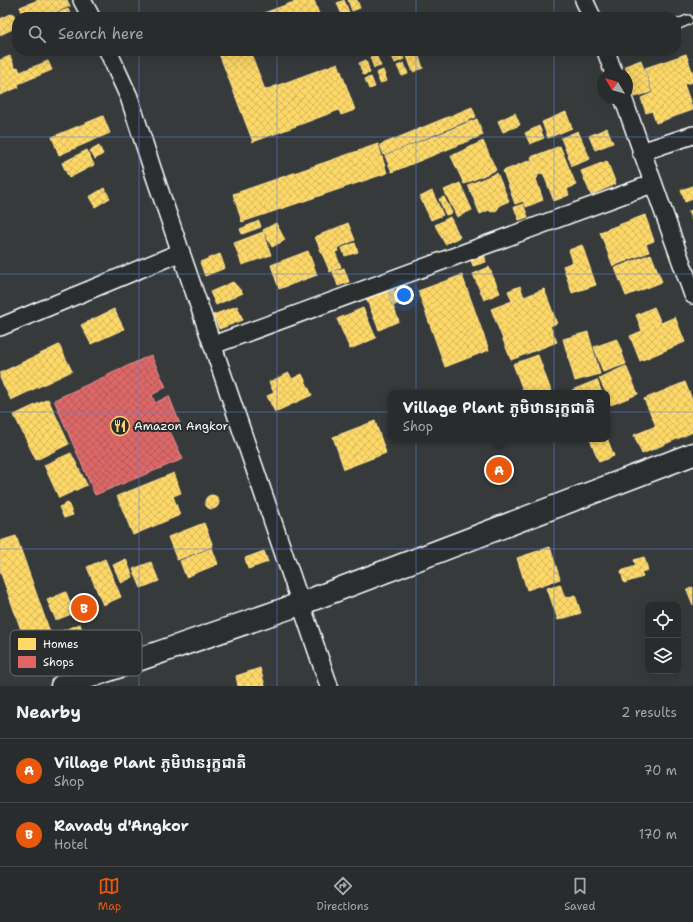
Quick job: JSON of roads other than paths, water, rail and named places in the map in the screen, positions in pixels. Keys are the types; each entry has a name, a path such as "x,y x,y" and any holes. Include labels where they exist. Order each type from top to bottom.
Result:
{"street":[{"path":"82,0 89,12"},
{"path":"584,0 590,12"},
{"path":"110,56 130,97 153,170 329,686"},
{"path":"608,56 612,68"},
{"path":"625,104 652,184 693,295"},
{"path":"641,152 693,135"},
{"path":"213,345 652,184"},
{"path":"0,327 181,252"},
{"path":"142,658 300,604 693,454"},
{"path":"62,686 91,676"}],"lane":[{"path":"681,23 688,20"}],"place":[{"name":"Amazon Angkor","path":"120,426"},
{"name":"Village Plant ភូមិឋានរុក្ខជាតិ","path":"499,470"},
{"name":"Ravady d'Angkor","path":"84,608"}]}
